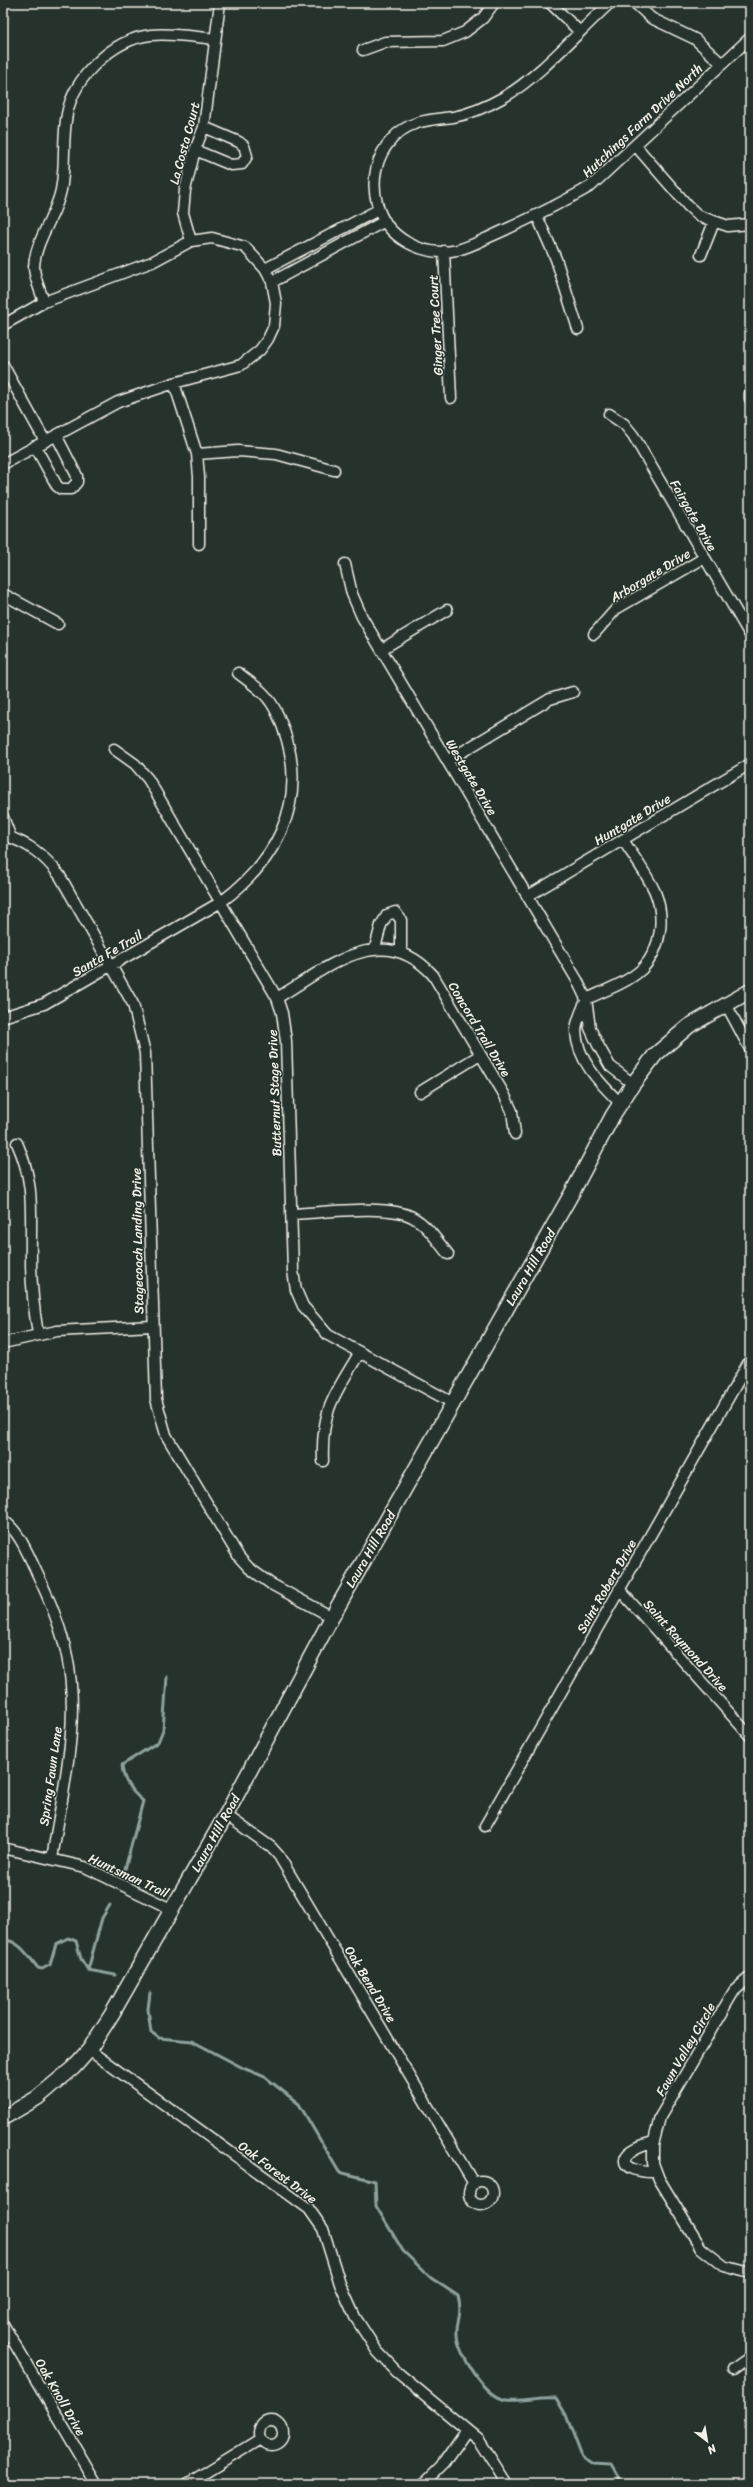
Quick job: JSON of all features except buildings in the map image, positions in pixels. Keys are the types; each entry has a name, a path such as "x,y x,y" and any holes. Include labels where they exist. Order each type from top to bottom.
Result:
{"main road":[{"name":"Laura Hill Road","path":"3,2118 52,2087 89,2050 226,1815 332,1617 620,1104 633,1084 655,1055 689,1026 750,991"}],"street":[{"name":"La Costa Court","path":"191,241 183,213 185,190 195,150 204,127 212,83 215,39 220,3"},
{"path":"363,50 385,42 443,41 465,32 483,18 494,3"},
{"path":"550,3 579,31"},
{"path":"265,269 378,210 374,193 375,176 384,151 392,138 405,128 420,121 472,112 505,97 523,83 610,3"},
{"path":"635,3 651,18 695,39 722,64"},
{"path":"44,302 34,268 38,247 52,217 61,189 62,143 67,112 79,85 88,73 108,53 136,38 166,35 215,39"},
{"name":"Hutchings Farm Drive North","path":"378,210 398,236 414,246 429,251 444,251 469,246 537,216 591,186 750,38"},
{"path":"195,150 232,165 242,164 248,156 244,146 239,142 204,127"},
{"path":"635,145 688,206 699,216 728,226 750,224"},
{"path":"537,216 556,259 578,329"},
{"path":"272,282 385,221"},
{"path":"701,255 714,222"},
{"path":"3,325 44,302 152,262 191,241 212,238 245,247 265,269 272,282 276,303 274,326 260,350 241,365 174,383 118,402 3,464"},
{"name":"Ginger Tree Court","path":"444,251 451,398"},
{"path":"3,365 45,441"},
{"path":"174,383 196,454 199,477 199,544"},
{"path":"750,393 750,399"},
{"name":"Fairgate Drive","path":"609,414 633,435 750,635"},
{"path":"35,446 57,486 61,489 71,489 77,482 77,476 56,435"},
{"path":"196,454 238,451 276,454 334,470"},
{"name":"Arborgate Drive","path":"594,634 616,609 704,558"},
{"name":"Westgate Drive","path":"345,564 355,604 578,980 586,999 590,1028 610,1066 633,1084"},
{"path":"3,594 58,624"},
{"path":"382,649 447,610"},
{"name":"Santa Fe Trail","path":"3,1017 44,1004 221,902 243,886 272,850 289,809 292,790 290,753 276,710 265,694 238,673"},
{"path":"447,760 550,699 573,692"},
{"name":"Butternut Stage Drive","path":"114,749 135,764 148,779 277,998 282,1013 286,1041 293,1271 296,1290 303,1306 328,1335 453,1403"},
{"name":"Huntgate Drive","path":"528,896 750,764"},
{"name":"Stagecoach Landing Drive","path":"3,817 7,837 34,848 49,862 60,876 133,1004 145,1053 152,1326 156,1399 166,1435 230,1545 249,1568 271,1584 332,1617"},
{"path":"620,1104 596,1079 580,1050 576,1030 586,999 619,984 641,969 653,952 660,932 662,919 654,890 623,840"},
{"path":"375,948 380,925 387,914 395,912 401,920 401,952"},
{"name":"Concord Trail Drive","path":"277,998 342,959 362,951 375,948 401,952 422,963 433,975 504,1094 512,1111 514,1134"},
{"path":"726,1004 750,1049"},
{"path":"420,1092 480,1055"},
{"path":"17,1143 26,1163 30,1182 31,1262 38,1334"},
{"path":"291,1214 380,1210 398,1212 413,1217 426,1227 448,1254"},
{"path":"3,1343 38,1334 152,1326"},
{"path":"323,1461 322,1438 328,1408 360,1352"},
{"name":"Saint Robert Drive","path":"485,1826 750,1360"},
{"name":"Spring Fawn Lane","path":"3,1520 12,1529 26,1550 50,1599 67,1657 71,1704 70,1747 52,1859"},
{"name":"Saint Raymond Drive","path":"619,1589 750,1736"},
{"name":"Oak Bend Drive","path":"226,1815 271,1847 279,1856 474,2184"},
{"name":"Huntsman Trail","path":"3,1848 52,1859 103,1874 172,1910"},
{"name":"Fawn Valley Circle","path":"750,1977 734,1991 660,2117 653,2142 656,2172 700,2248 724,2266 750,2273"},
{"name":"Oak Forest Drive","path":"89,2050 309,2210 323,2229 340,2284 356,2317 377,2351 397,2372 467,2430 486,2450 507,2484"},
{"path":"653,2142 632,2150 627,2155 625,2161 628,2168 636,2172 656,2172"},
{"name":"Oak Knoll Drive","path":"3,2324 97,2484"},
{"path":"734,2369 750,2357"},
{"path":"423,2484 444,2463 467,2430"},
{"path":"187,2484 260,2439"}],"waterway":[{"path":"125,1869 143,1801 128,1785 124,1776 122,1765 158,1742 163,1730 167,1677"},
{"path":"88,1970 102,1918 110,1905"},
{"path":"3,1940 14,1942 27,1954 38,1968 42,1969 50,1965 56,1944 68,1938 76,1941 81,1959 88,1970 115,1975"},
{"path":"150,1993 148,2009 151,2032 159,2038 192,2041 243,2068 265,2077 299,2104 339,2172 375,2181 376,2206 403,2251 431,2278 458,2296 460,2312 457,2335 459,2343 468,2364 483,2384 491,2392 507,2400 556,2398 566,2415 582,2457 593,2464 611,2465 622,2484"}]}
